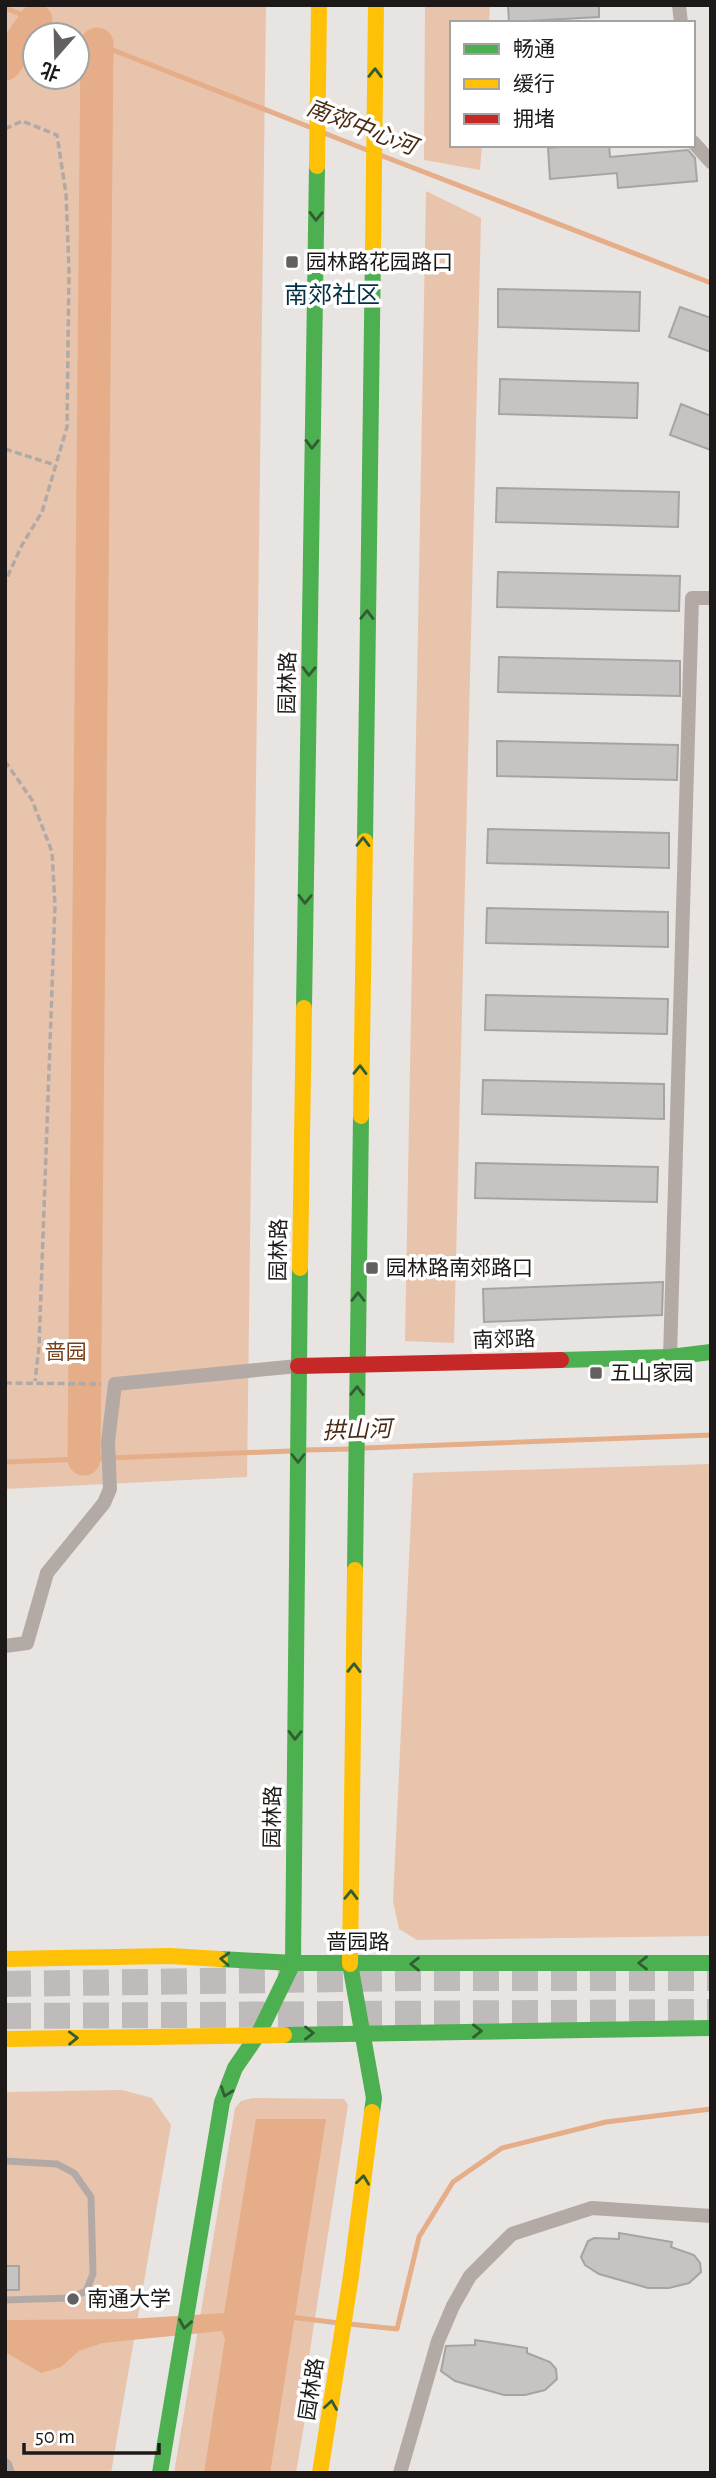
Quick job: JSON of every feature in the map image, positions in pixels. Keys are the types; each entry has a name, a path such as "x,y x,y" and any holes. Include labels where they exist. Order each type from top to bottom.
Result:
{"main road":[{"name":"园林路","path":"160,2473 222,2102 235,2068 259,2033 293,1963 298,1366 319,5"},
{"name":"园林路","path":"320,2473 351,2276 374,2098 360,2033 350,1964 376,5"},
{"name":"南郊路","path":"298,1366 670,1357 711,1352"},
{"name":"啬园路","path":"5,1959 170,1956 350,1964 711,1963"},
{"path":"5,2039 711,2028"}],"street":[{"path":"695,144 711,162"},
{"path":"670,1357 692,598 711,598"},
{"path":"5,1646 27,1643 47,1573 104,1503 110,1489 108,1442 115,1384 298,1366"},
{"path":"400,2473 438,2341 453,2306 470,2276 512,2234 592,2207 711,2216"},
{"path":"5,2465 8,2473"}],"lane":[{"path":"5,2161 57,2164 75,2173 92,2197 93,2274 86,2291 69,2298 5,2300"}],"path":[{"path":"5,129 22,121 57,135 62,158 69,270 67,427 42,513 22,545 5,583"},
{"path":"5,449 55,465"},
{"path":"5,761 32,800 52,852 55,905 39,1348 35,1381"},
{"path":"5,1383 35,1381 115,1384"}],"green space":[{"name":"啬园","path":"5,5 266,5 247,1477 5,1489"},
{"path":"425,5 490,5 489,21 450,21 450,147 482,147 480,170 424,160"},
{"path":"426,191 481,218 454,1343 405,1341"},
{"path":"711,1464 711,1936 417,1940 399,1929 393,1901 413,1473"},
{"name":"南通大学","path":"122,2090 152,2098 171,2125 111,2473 5,2473 5,2092"},
{"path":"252,2098 344,2099 348,2105 309,2357 307,2407 296,2473 174,2473 235,2108 241,2101"}],"shaded area":[{"path":"256,2119 326,2119 270,2473 204,2473 225,2339 222,2331 102,2343 79,2351 61,2367 41,2373 5,2352 5,2320 129,2319 224,2313"}],"building":[{"path":"508,5 599,5 599,17 509,21"},
{"path":"609,147 610,157 688,150 695,158 697,181 618,188 617,173 550,179 548,148"},
{"path":"498,289 640,292 639,331 498,327"},
{"path":"680,307 711,318 711,352 669,337"},
{"path":"500,379 638,383 637,418 499,414"},
{"path":"681,404 711,416 711,450 670,435"},
{"path":"497,488 679,492 678,527 496,522"},
{"path":"498,572 680,576 679,611 497,607"},
{"path":"499,657 680,661 680,696 498,692"},
{"path":"497,741 678,745 677,780 497,776"},
{"path":"488,829 669,833 669,868 487,863"},
{"path":"487,908 668,912 668,947 486,943"},
{"path":"486,995 668,999 667,1034 485,1030"},
{"path":"483,1080 664,1084 664,1119 482,1114"},
{"path":"476,1163 658,1167 657,1202 475,1198"},
{"path":"663,1282 662,1315 484,1322 483,1289"},
{"path":"619,2233 672,2242 671,2247 694,2255 700,2263 701,2272 689,2283 669,2288 648,2288 599,2274 585,2265 581,2257 588,2241 594,2238 619,2239"},
{"path":"5,2266 19,2266 19,2290 5,2290"},
{"path":"475,2340 527,2348 527,2353 550,2362 556,2369 557,2379 545,2390 525,2395 504,2395 455,2381 441,2371 446,2346 475,2345"}],"waterway":[{"name":"南郊中心河","path":"5,8 38,21"},
{"path":"5,64 36,20"},
{"name":"南郊中心河","path":"91,41 312,128"},
{"path":"84,1459 97,44"},
{"name":"南郊中心河","path":"324,133 367,150"},
{"name":"南郊中心河","path":"380,155 711,283"},
{"name":"拱山河","path":"364,1448 711,1435"},
{"name":"拱山河","path":"305,1450 351,1449"},
{"name":"拱山河","path":"5,1462 291,1451"},
{"path":"349,2324 397,2329 419,2237 453,2182 502,2148 606,2122 711,2109"},
{"path":"290,2317 339,2323"}],"tunnel":[{"path":"5,1984 411,1978 711,1978"},
{"path":"5,2016 711,2012"}],"traffic: fast":[{"path":"304,1008 317,166"},
{"path":"365,841 373,250"},
{"path":"355,1570 361,1116"},
{"path":"293,1963 300,1268"},
{"path":"561,1360 670,1357 711,1352"},
{"path":"220,1959 293,1963 711,1963"},
{"path":"160,2473 222,2102 235,2068 259,2033 293,1963"},
{"path":"350,1964 374,2098 372,2112"},
{"path":"284,2035 711,2028"}],"traffic: slow":[{"path":"317,166 319,5"},
{"path":"373,250 376,5"},
{"path":"361,1116 365,841"},
{"path":"300,1268 304,1008"},
{"path":"350,1964 355,1570"},
{"path":"5,1959 170,1956 220,1959"},
{"path":"5,2039 284,2035"},
{"path":"320,2473 351,2276 372,2112"}],"traffic: jam":[{"path":"298,1366 561,1360"}],"place":[{"name":"园林路花园路口","path":"292,262"},
{"name":"园林路南郊路口","path":"372,1268"},
{"name":"五山家园","path":"596,1373"},
{"name":"南通大学","path":"73,2299"}],"district":[{"name":"南郊社区","path":"332,296"}]}
